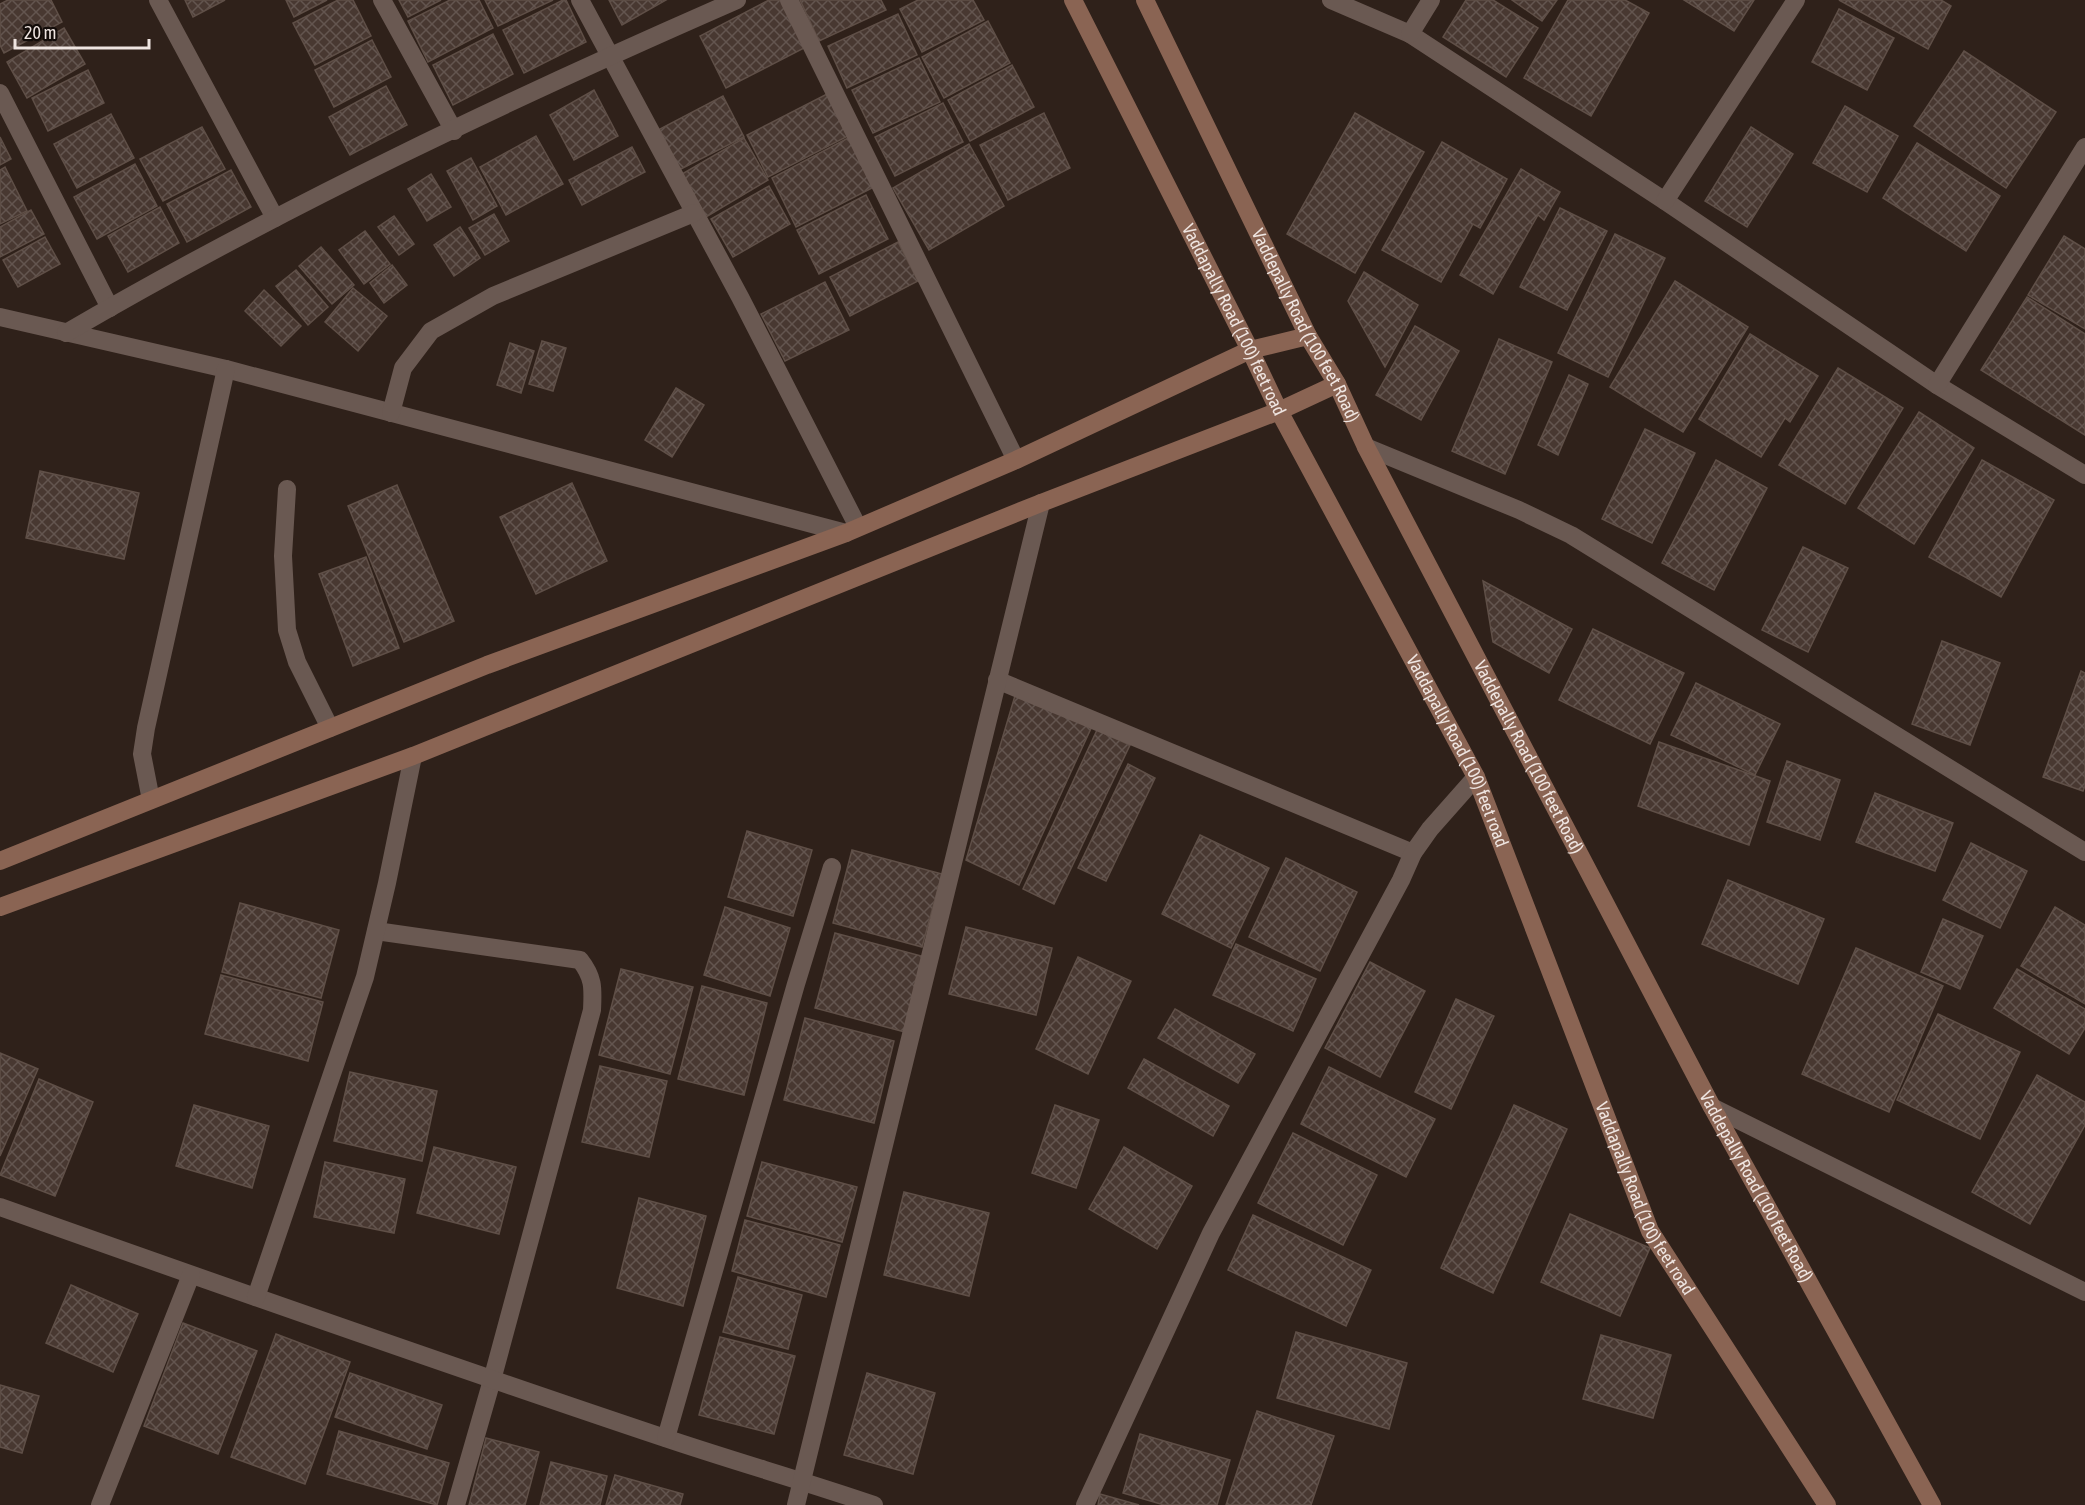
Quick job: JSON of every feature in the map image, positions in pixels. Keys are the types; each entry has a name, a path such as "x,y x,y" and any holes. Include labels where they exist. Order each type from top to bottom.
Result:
{"main road":[{"name":"Vaddapally Road (100) feet road","path":"1073,0 1279,411 1476,777 1650,1231 1827,1505"},
{"name":"Vaddepally Road (100 feet Road)","path":"1145,0 1308,336 1337,384 1366,447 1712,1107 1932,1505"},
{"path":"0,861 487,665 852,530 1016,460 1250,350 1308,336"},
{"path":"0,907 412,756 1279,411 1337,384"}],"street":[{"path":"158,0 275,218"},
{"path":"382,0 454,131"},
{"path":"580,0 740,297 852,530"},
{"path":"66,333 275,218 609,56 737,0"},
{"path":"789,0 1016,460"},
{"path":"1331,0 1410,34 1665,201 1937,385 2085,476"},
{"path":"1410,34 1431,0"},
{"path":"1665,201 1796,0"},
{"path":"0,93 110,308"},
{"path":"1937,385 2085,147"},
{"path":"391,412 403,368 431,331 493,296 694,213"},
{"path":"0,317 226,369 852,530"},
{"path":"151,800 142,754 146,728 226,369"},
{"path":"1366,447 1519,510 1571,535 2085,852"},
{"path":"287,489 283,556 287,630 297,662 330,728"},
{"path":"796,1505 1041,504"},
{"path":"997,680 1413,854"},
{"path":"256,1297 365,977 404,808 412,756"},
{"path":"1085,1505 1211,1233 1413,854 1430,829 1476,777"},
{"path":"666,1438 796,984 832,867"},
{"path":"376,930 580,960 589,972 593,984 592,1010 456,1505"},
{"path":"1712,1107 2085,1293"},
{"path":"0,1207 492,1380 666,1438 801,1479 874,1505"},
{"path":"100,1505 191,1275"}],"building":[{"path":"8,0 51,0 62,22 4,53 0,45 0,4"},
{"path":"185,0 225,0 193,17"},
{"path":"286,0 327,0 294,17"},
{"path":"338,0 353,0 371,36 315,65 293,23"},
{"path":"399,0 441,0 408,17"},
{"path":"450,0 479,0 493,28 428,62 408,21"},
{"path":"485,0 553,0 498,26"},
{"path":"566,0 586,42 524,73 503,30"},
{"path":"609,0 666,0 622,25"},
{"path":"769,0 784,0 808,46 726,88 700,36"},
{"path":"800,0 881,0 886,10 819,41"},
{"path":"918,0 973,0 984,20 922,52 900,9"},
{"path":"1466,0 1493,0 1538,28 1506,77 1443,37"},
{"path":"1512,0 1557,0 1542,21"},
{"path":"1568,0 1625,0 1649,13 1591,116 1524,78"},
{"path":"1684,0 1754,0 1734,31"},
{"path":"1839,0 1941,0 1951,6 1928,49"},
{"path":"1839,9 1894,38 1867,90 1812,62"},
{"path":"898,14 917,55 847,88 828,46"},
{"path":"988,21 1010,63 944,98 922,57"},
{"path":"64,28 85,64 27,98 7,62"},
{"path":"493,34 513,74 453,105 433,65"},
{"path":"372,40 391,77 334,107 315,70"},
{"path":"1964,51 2056,112 2006,188 1914,126"},
{"path":"919,58 940,102 873,133 852,90"},
{"path":"1012,65 1034,107 970,141 948,100"},
{"path":"88,70 104,103 48,131 32,98"},
{"path":"386,86 407,125 350,155 329,117"},
{"path":"594,90 618,136 574,160 550,115"},
{"path":"827,94 848,136 768,177 747,135"},
{"path":"723,96 744,137 679,170 658,130"},
{"path":"943,103 963,142 895,176 875,137"},
{"path":"1845,106 1898,136 1867,192 1813,163"},
{"path":"1044,113 1070,168 1008,200 980,145"},
{"path":"1355,113 1424,152 1355,273 1287,234"},
{"path":"111,114 134,158 77,188 54,144"},
{"path":"202,127 225,169 163,201 140,159"},
{"path":"1751,127 1793,154 1747,227 1705,201"},
{"path":"536,136 563,184 506,215 480,167"},
{"path":"0,137 11,159 0,165"},
{"path":"850,137 876,186 796,227 772,178"},
{"path":"744,138 768,180 706,217 682,174"},
{"path":"1442,142 1507,179 1480,228 1473,224 1441,282 1382,250"},
{"path":"1917,143 2000,196 1966,251 1883,198"},
{"path":"969,144 1004,206 929,250 893,188"},
{"path":"632,147 645,172 582,205 569,180"},
{"path":"471,158 497,206 473,220 447,171"},
{"path":"135,164 157,206 97,239 74,197"},
{"path":"5,167 27,211 0,224 0,170"},
{"path":"1521,169 1560,192 1544,220 1538,215 1493,294 1460,275"},
{"path":"231,170 251,207 187,242 167,204"},
{"path":"431,174 451,207 427,221 408,189"},
{"path":"769,186 790,224 733,257 711,219"},
{"path":"866,195 888,239 819,274 797,230"},
{"path":"160,207 179,243 128,272 108,236"},
{"path":"1560,208 1607,231 1567,310 1520,287"},
{"path":"31,210 44,234 0,257 0,227"},
{"path":"494,214 509,241 485,255 469,228"},
{"path":"394,216 414,244 399,255 378,227"},
{"path":"460,227 480,258 454,276 434,245"},
{"path":"365,231 390,264 364,284 339,250"},
{"path":"1615,234 1665,258 1608,377 1558,353"},
{"path":"2064,236 2085,249 2085,329 2028,295"},
{"path":"45,237 60,264 18,287 3,260"},
{"path":"898,242 918,281 850,316 830,277"},
{"path":"321,247 354,285 332,304 299,266"},
{"path":"392,265 407,285 384,303 370,283"},
{"path":"296,270 328,307 308,325 276,286"},
{"path":"1364,272 1418,305 1385,367 1348,301"},
{"path":"1675,281 1748,327 1683,432 1610,387"},
{"path":"825,282 849,330 785,361 761,314"},
{"path":"353,288 387,316 358,351 325,322"},
{"path":"264,290 301,326 281,346 245,311"},
{"path":"2027,297 2085,334 2085,435 1981,370"},
{"path":"1415,326 1459,351 1421,420 1376,395"},
{"path":"1750,334 1818,376 1790,422 1785,418 1761,457 1699,419"},
{"path":"1499,339 1552,362 1505,474 1452,451"},
{"path":"542,341 566,348 553,391 529,384"},
{"path":"510,343 534,351 521,393 497,385"},
{"path":"1838,368 1903,408 1845,504 1779,465"},
{"path":"1569,375 1588,384 1558,455 1538,445"},
{"path":"676,388 704,405 672,457 645,440"},
{"path":"1919,412 1974,448 1914,544 1858,508"},
{"path":"1645,429 1695,453 1652,543 1602,519"},
{"path":"1716,460 1767,488 1714,590 1662,563"},
{"path":"1982,460 2054,500 2001,597 1929,557"},
{"path":"40,471 139,493 124,559 26,538"},
{"path":"572,483 607,561 536,594 500,517"},
{"path":"397,485 454,621 404,642 348,506"},
{"path":"1803,547 1848,568 1808,652 1762,630"},
{"path":"366,557 399,648 353,666 319,574"},
{"path":"1483,581 1572,629 1549,673 1493,642"},
{"path":"1593,629 1684,673 1650,744 1559,700"},
{"path":"1942,641 2000,663 1970,745 1912,724"},
{"path":"2081,671 2085,673 2085,786 2083,791 2043,777"},
{"path":"1696,683 1780,724 1755,775 1671,735"},
{"path":"1017,689 1093,724 1019,885 966,860"},
{"path":"1097,730 1130,745 1054,904 1023,889"},
{"path":"1659,742 1770,781 1749,845 1638,806"},
{"path":"1787,761 1840,780 1820,840 1767,822"},
{"path":"1128,764 1155,778 1106,881 1078,868"},
{"path":"1875,793 1953,823 1935,871 1856,842"},
{"path":"747,831 812,850 793,916 728,897"},
{"path":"1200,835 1269,868 1231,948 1162,914"},
{"path":"1971,843 2027,871 2000,928 1943,900"},
{"path":"852,850 942,874 922,947 833,923"},
{"path":"1286,858 1357,892 1320,971 1249,937"},
{"path":"1728,880 1824,919 1798,984 1702,944"},
{"path":"240,903 339,930 321,998 222,972"},
{"path":"725,907 790,928 770,996 704,975"},
{"path":"2055,907 2085,925 2085,1004 2021,966"},
{"path":"1943,919 1983,936 1960,989 1921,972"},
{"path":"966,927 1052,948 1036,1015 949,994"},
{"path":"835,933 925,957 905,1032 815,1008"},
{"path":"1236,944 1316,979 1293,1031 1213,995"},
{"path":"1856,948 1943,986 1889,1112 1802,1074"},
{"path":"1078,957 1131,981 1088,1074 1036,1049"},
{"path":"1370,962 1425,991 1380,1077 1325,1048"},
{"path":"621,969 693,987 670,1074 599,1055"},
{"path":"2017,969 2085,1009 2085,1028 2069,1054 1994,1008"},
{"path":"221,975 323,1002 308,1061 205,1034"},
{"path":"702,986 767,1003 744,1095 678,1079"},
{"path":"1456,999 1494,1016 1451,1109 1415,1092"},
{"path":"1175,1009 1255,1054 1238,1083 1158,1038"},
{"path":"1938,1014 2020,1052 1980,1139 1897,1100"},
{"path":"805,1018 894,1041 874,1123 784,1100"},
{"path":"0,1053 38,1069 0,1156"},
{"path":"1144,1059 1229,1106 1213,1136 1128,1088"},
{"path":"600,1066 667,1081 649,1157 582,1142"},
{"path":"1329,1067 1435,1119 1406,1177 1301,1124"},
{"path":"350,1072 437,1091 422,1161 334,1141"},
{"path":"2037,1075 2085,1102 2085,1125 2030,1224 1972,1192"},
{"path":"39,1079 93,1102 55,1196 0,1175"},
{"path":"194,1105 269,1126 252,1188 176,1166"},
{"path":"1055,1105 1099,1120 1076,1188 1032,1173"},
{"path":"1514,1105 1567,1129 1493,1293 1441,1268"},
{"path":"1293,1133 1377,1175 1343,1245 1258,1203"},
{"path":"434,1147 516,1167 499,1234 417,1213"},
{"path":"1124,1147 1192,1186 1157,1249 1089,1209"},
{"path":"325,1162 405,1179 394,1233 314,1217"},
{"path":"762,1162 857,1187 842,1242 747,1216"},
{"path":"904,1192 989,1213 969,1296 884,1275"},
{"path":"639,1198 706,1216 683,1306 617,1288"},
{"path":"1570,1214 1650,1248 1620,1316 1541,1282"},
{"path":"1253,1215 1371,1270 1346,1326 1228,1270"},
{"path":"745,1220 840,1245 826,1297 732,1271"},
{"path":"738,1277 802,1295 788,1349 723,1332"},
{"path":"71,1285 138,1314 113,1372 46,1343"},
{"path":"183,1323 257,1351 218,1454 144,1426"},
{"path":"1296,1332 1407,1363 1389,1429 1277,1398"},
{"path":"276,1334 350,1362 305,1484 231,1457"},
{"path":"1601,1335 1671,1355 1653,1418 1583,1399"},
{"path":"720,1337 795,1356 774,1434 699,1415"},
{"path":"350,1373 442,1405 427,1449 335,1417"},
{"path":"867,1373 935,1393 913,1474 844,1455"},
{"path":"0,1385 39,1396 22,1453 0,1447"},
{"path":"1257,1411 1334,1436 1311,1505 1226,1505"},
{"path":"339,1431 449,1463 437,1505 327,1474"},
{"path":"1140,1434 1230,1460 1217,1505 1164,1505 1123,1493"},
{"path":"486,1438 539,1452 525,1505 469,1505"},
{"path":"551,1462 607,1476 600,1505 540,1505"},
{"path":"615,1475 683,1494 680,1505 606,1505"},
{"path":"1100,1494 1139,1505 1098,1505"}]}
